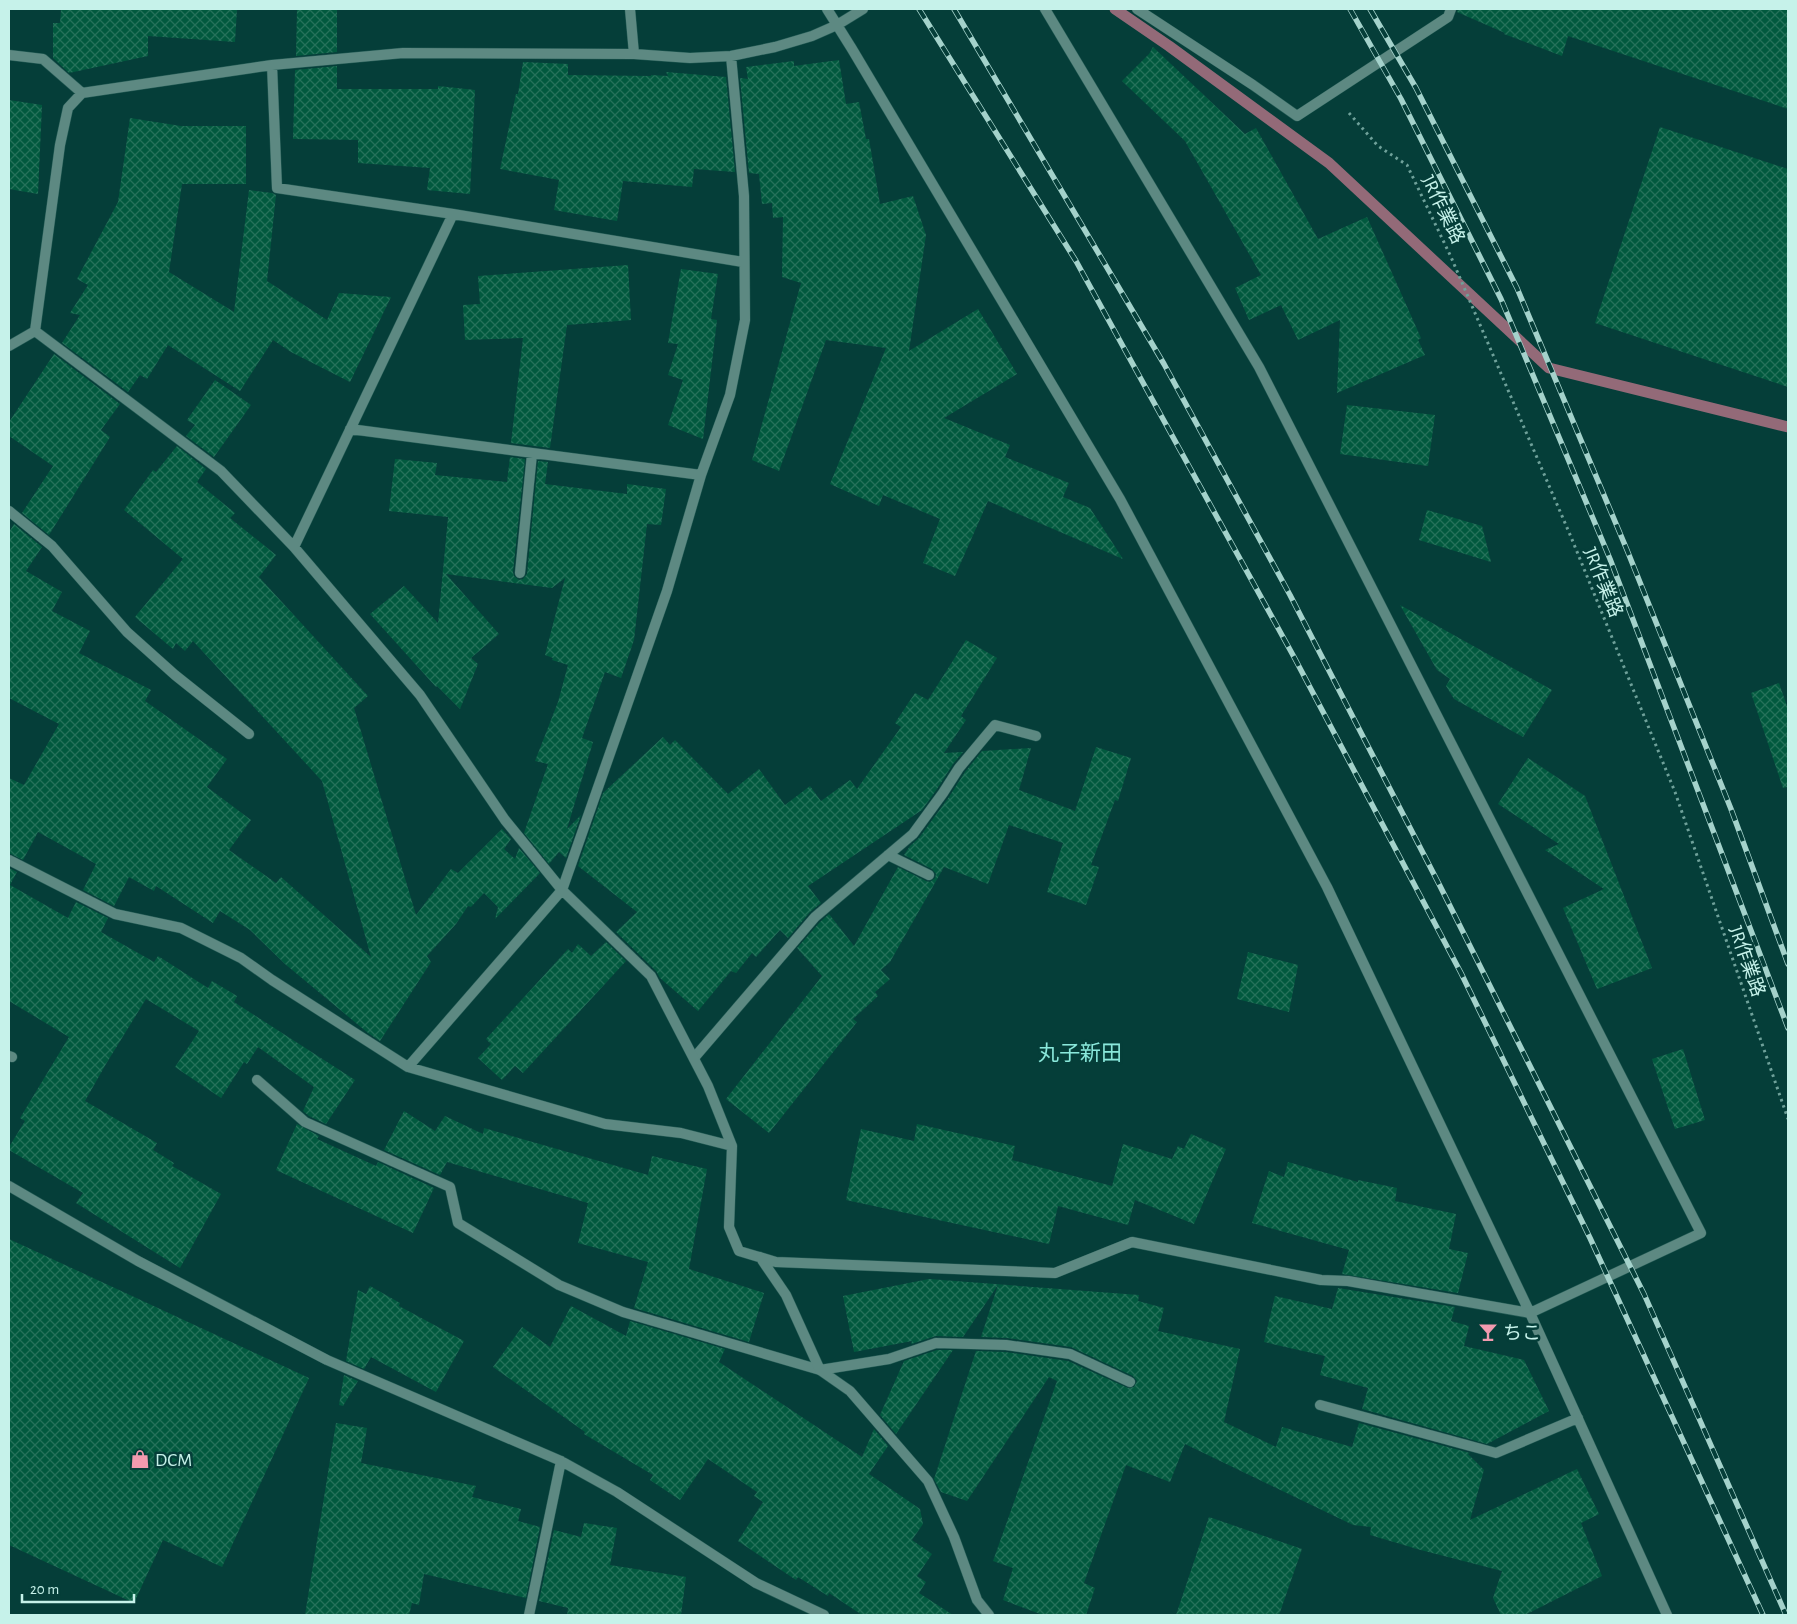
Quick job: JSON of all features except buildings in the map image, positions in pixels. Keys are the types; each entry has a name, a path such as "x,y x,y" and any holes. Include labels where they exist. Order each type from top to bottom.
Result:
{"street":[{"path":"630,9 634,54"},
{"path":"826,9 1120,499 1327,887 1530,1313 1667,1615"},
{"path":"36,331 60,145 68,108 82,93 272,65 403,53 634,54 690,58 731,56 775,47 812,36 837,25 863,9"},
{"path":"36,331 221,471 294,548 420,695 505,820 562,890 651,976 708,1086 732,1146 729,1227 739,1251 776,1262 1054,1273 1132,1242 1321,1280 1348,1280 1530,1313 1701,1233 1259,367 1045,9"},
{"path":"1136,9 1297,116 1448,17 1451,9"},
{"path":"9,55 44,58 82,93"},
{"path":"408,1067 562,890 667,591 701,475 730,395 745,320 744,196 731,56"},
{"path":"272,65 277,188 453,214 744,262"},
{"path":"294,548 453,214"},
{"path":"9,346 36,331"},
{"path":"350,429 701,475"},
{"path":"520,573 532,454"},
{"path":"9,511 52,546 127,632 175,675 249,734"},
{"path":"694,1058 814,917 913,834 944,793 959,768 994,725 1036,736"},
{"path":"888,855 929,875"},
{"path":"9,860 115,914 181,928 241,958 408,1067 605,1124 681,1133 732,1146"},
{"path":"257,1080 304,1122 450,1187 458,1223 559,1285 623,1312 820,1370 850,1391 928,1481 954,1537 978,1600 989,1615"},
{"path":"9,1186 138,1261 328,1360 561,1461 617,1492 756,1583 824,1615"},
{"path":"760,1257 786,1295 820,1370"},
{"path":"820,1370 889,1359 936,1343 1006,1345 1070,1354 1130,1382"},
{"path":"1320,1405 1496,1453 1578,1418"},
{"path":"529,1615 561,1461"}],"path":[{"name":"JR作業路","path":"1331,92 1378,146 1407,165 1451,256 1567,528 1675,792 1788,1119"}],"waterway":[{"path":"1115,9 1169,46 1329,163 1549,368 1788,427"}],"railway":[{"path":"919,9 1076,261 1294,657 1461,973 1590,1238 1763,1615"},
{"path":"954,9 1164,364 1290,595 1440,886 1644,1294 1786,1615"},
{"path":"1350,9 1401,99 1501,299 1610,559 1788,1028"},
{"path":"1370,9 1416,88 1517,288 1627,550 1731,809 1788,964"}],"place":[{"name":"ちこ","path":"1488,1332"},
{"name":"DCM","path":"140,1459"}],"district":[{"name":"丸子新田","path":"1080,1053"}]}
